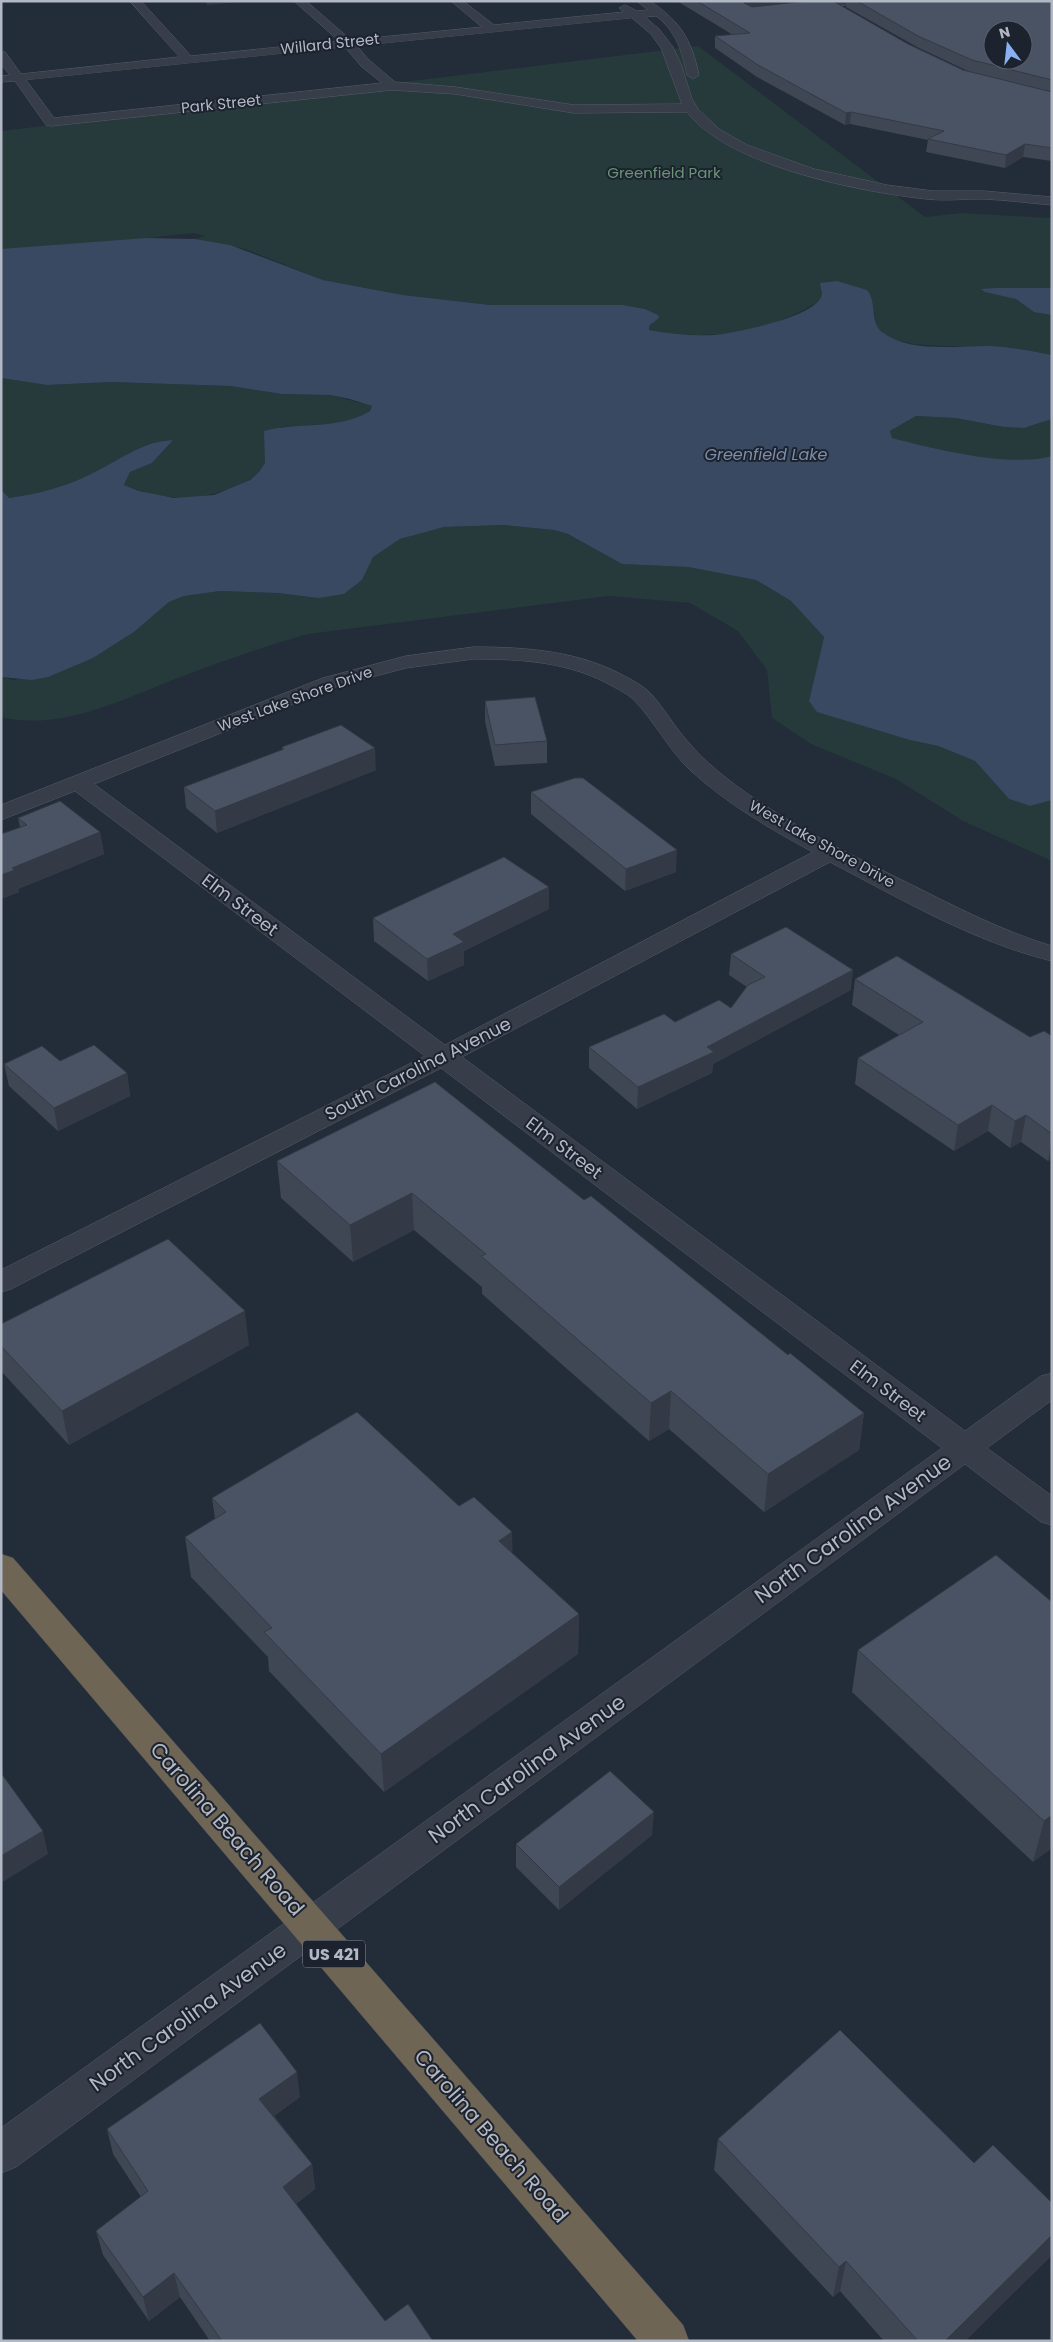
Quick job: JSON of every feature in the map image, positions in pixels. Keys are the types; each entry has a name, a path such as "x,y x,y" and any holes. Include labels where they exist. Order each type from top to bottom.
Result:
{"highway":[{"name":"Carolina Beach Road","path":"1,1567 667,2341"}],"street":[{"path":"135,1 188,60"},
{"path":"299,1 392,86"},
{"path":"456,1 492,29"},
{"path":"616,1 635,14 659,38 671,54 684,98 699,119 734,143 780,162 826,177 928,195 986,195 1052,201"},
{"path":"642,1 679,30 689,54 694,76 691,108"},
{"path":"787,10 851,1"},
{"path":"828,3 847,14"},
{"name":"Willard Street","path":"1,79 346,42 658,12"},
{"path":"1,55 19,77"},
{"name":"Park Street","path":"19,77 51,122 392,86 429,86 454,89 543,105 581,109 691,108"},
{"name":"West Lake Shore Drive","path":"1,813 305,692 374,669 433,658 522,654 573,661 611,676 627,685 640,694 670,734 700,766 747,802 832,852 976,926 1052,954"},
{"name":"Elm Street","path":"77,782 1052,1513"},
{"name":"South Carolina Avenue","path":"1,1282 443,1057 832,852"},
{"name":"North Carolina Avenue","path":"1,2153 1052,1384"}],"green space":[{"name":"Greenfield Park","path":"698,46 925,217 961,213 1052,218 1052,288 1020,288 1052,313 1052,355 1022,349 991,346 932,346 901,341 888,337 879,330 874,312 819,301 780,321 737,332 714,335 670,334 649,330 649,326 653,323 645,309 603,305 490,305 403,295 323,280 245,249 195,239 205,236 194,233 1,254 1,131"},
{"path":"1,378 47,385 111,382 230,386 282,394 330,395 373,406 371,411 344,423 281,427 269,456 259,472 247,481 206,496 178,498 151,494 124,485 130,472 152,463 173,440 142,447 95,473 64,486 9,498 1,489"},
{"path":"916,416 955,418 1004,427 1024,428 1052,419 1052,456 1035,459 994,459 950,452 892,438 890,431"},
{"path":"504,525 554,530 568,534 622,564 688,567 756,580 791,601 824,637 809,701 910,740 938,746 975,761 1009,799 1030,806 1052,800 1052,861 963,821 896,779 811,744 772,718 767,670 738,631 690,603 609,596 308,634 228,660 93,710 47,720 1,717 1,677 14,680 93,658 134,632 169,602 184,596 220,591 278,593 318,598 362,580 372,557 400,539 443,527"}],"water":[{"name":"Greenfield Lake","path":"146,238 195,239 230,245 323,280 403,295 490,305 622,305 645,309 658,315 659,318 649,326 649,330 689,335 724,334 792,317 807,310 817,302 822,294 820,283 837,281 867,290 872,300 878,328 894,339 920,346 999,347 1052,355 1052,419 1024,428 1004,427 955,418 916,416 890,431 892,438 972,456 1015,460 1052,456 1052,800 1030,806 1009,799 975,761 938,746 910,740 817,712 809,701 824,637 791,601 756,580 688,567 622,564 568,534 554,530 504,525 444,527 400,539 373,557 362,580 344,594 318,598 278,593 220,591 184,596 169,602 134,632 93,658 48,677 32,680 1,677 1,489 9,498 53,489 85,477 142,447 173,440 152,463 130,472 124,485 139,491 174,498 214,495 250,480 259,472 265,463 264,431 344,421 370,411 372,406 330,395 282,394 230,386 111,382 47,385 1,378 1,249"},
{"path":"1052,288 1052,315 1034,312 1016,299 985,292 981,289"}],"building":[{"path":"697,1 747,1 744,3 752,7 806,1 833,1 908,44 963,70 1052,92 1052,148 1025,144 1006,155 928,139 944,131 851,112 846,113 758,65 715,36 750,33"},
{"path":"857,1 1052,1 1052,80 1012,70 1033,70 1033,20 983,20 983,63 972,60 918,36"},
{"path":"535,697 547,741 495,745 485,701"},
{"path":"341,725 375,748 215,811 184,787 284,749 282,747"},
{"path":"575,778 583,778 677,850 626,869 531,792"},
{"path":"60,801 100,832 12,868 15,870 1,875 1,834 27,825 18,818"},
{"path":"504,857 549,887 453,934 464,942 427,959 373,918"},
{"path":"786,927 853,970 707,1047 714,1052 638,1087 589,1047 664,1014 675,1022 719,1000 731,1008 748,985 765,977 731,954"},
{"path":"897,956 1030,1037 1044,1031 1052,1036 1052,1134 1026,1115 1015,1121 992,1105 958,1125 858,1058 923,1022 855,979"},
{"path":"94,1045 127,1073 54,1108 4,1064 42,1046 60,1061"},
{"path":"435,1082 584,1200 591,1196 788,1355 790,1353 864,1413 768,1474 671,1391 651,1403 481,1256 486,1254 412,1193 350,1225 277,1161"},
{"path":"168,1239 245,1311 62,1411 1,1346 1,1324"},
{"path":"357,1412 459,1506 474,1497 512,1532 499,1541 579,1614 381,1754 264,1632 272,1628 185,1537 226,1512 212,1498"},
{"path":"996,1555 1052,1602 1052,1815 1044,1821 858,1650"},
{"path":"610,1771 654,1812 559,1887 516,1844"},
{"path":"1,1773 43,1831 1,1856"},
{"path":"260,2023 297,2072 259,2099 312,2164 283,2187 385,2321 408,2304 433,2341 222,2341 174,2273 143,2297 96,2231 148,2191 107,2129"},
{"path":"840,2030 974,2163 993,2145 1052,2203 1052,2235 945,2341 918,2341 846,2261 839,2267 718,2139"}]}
